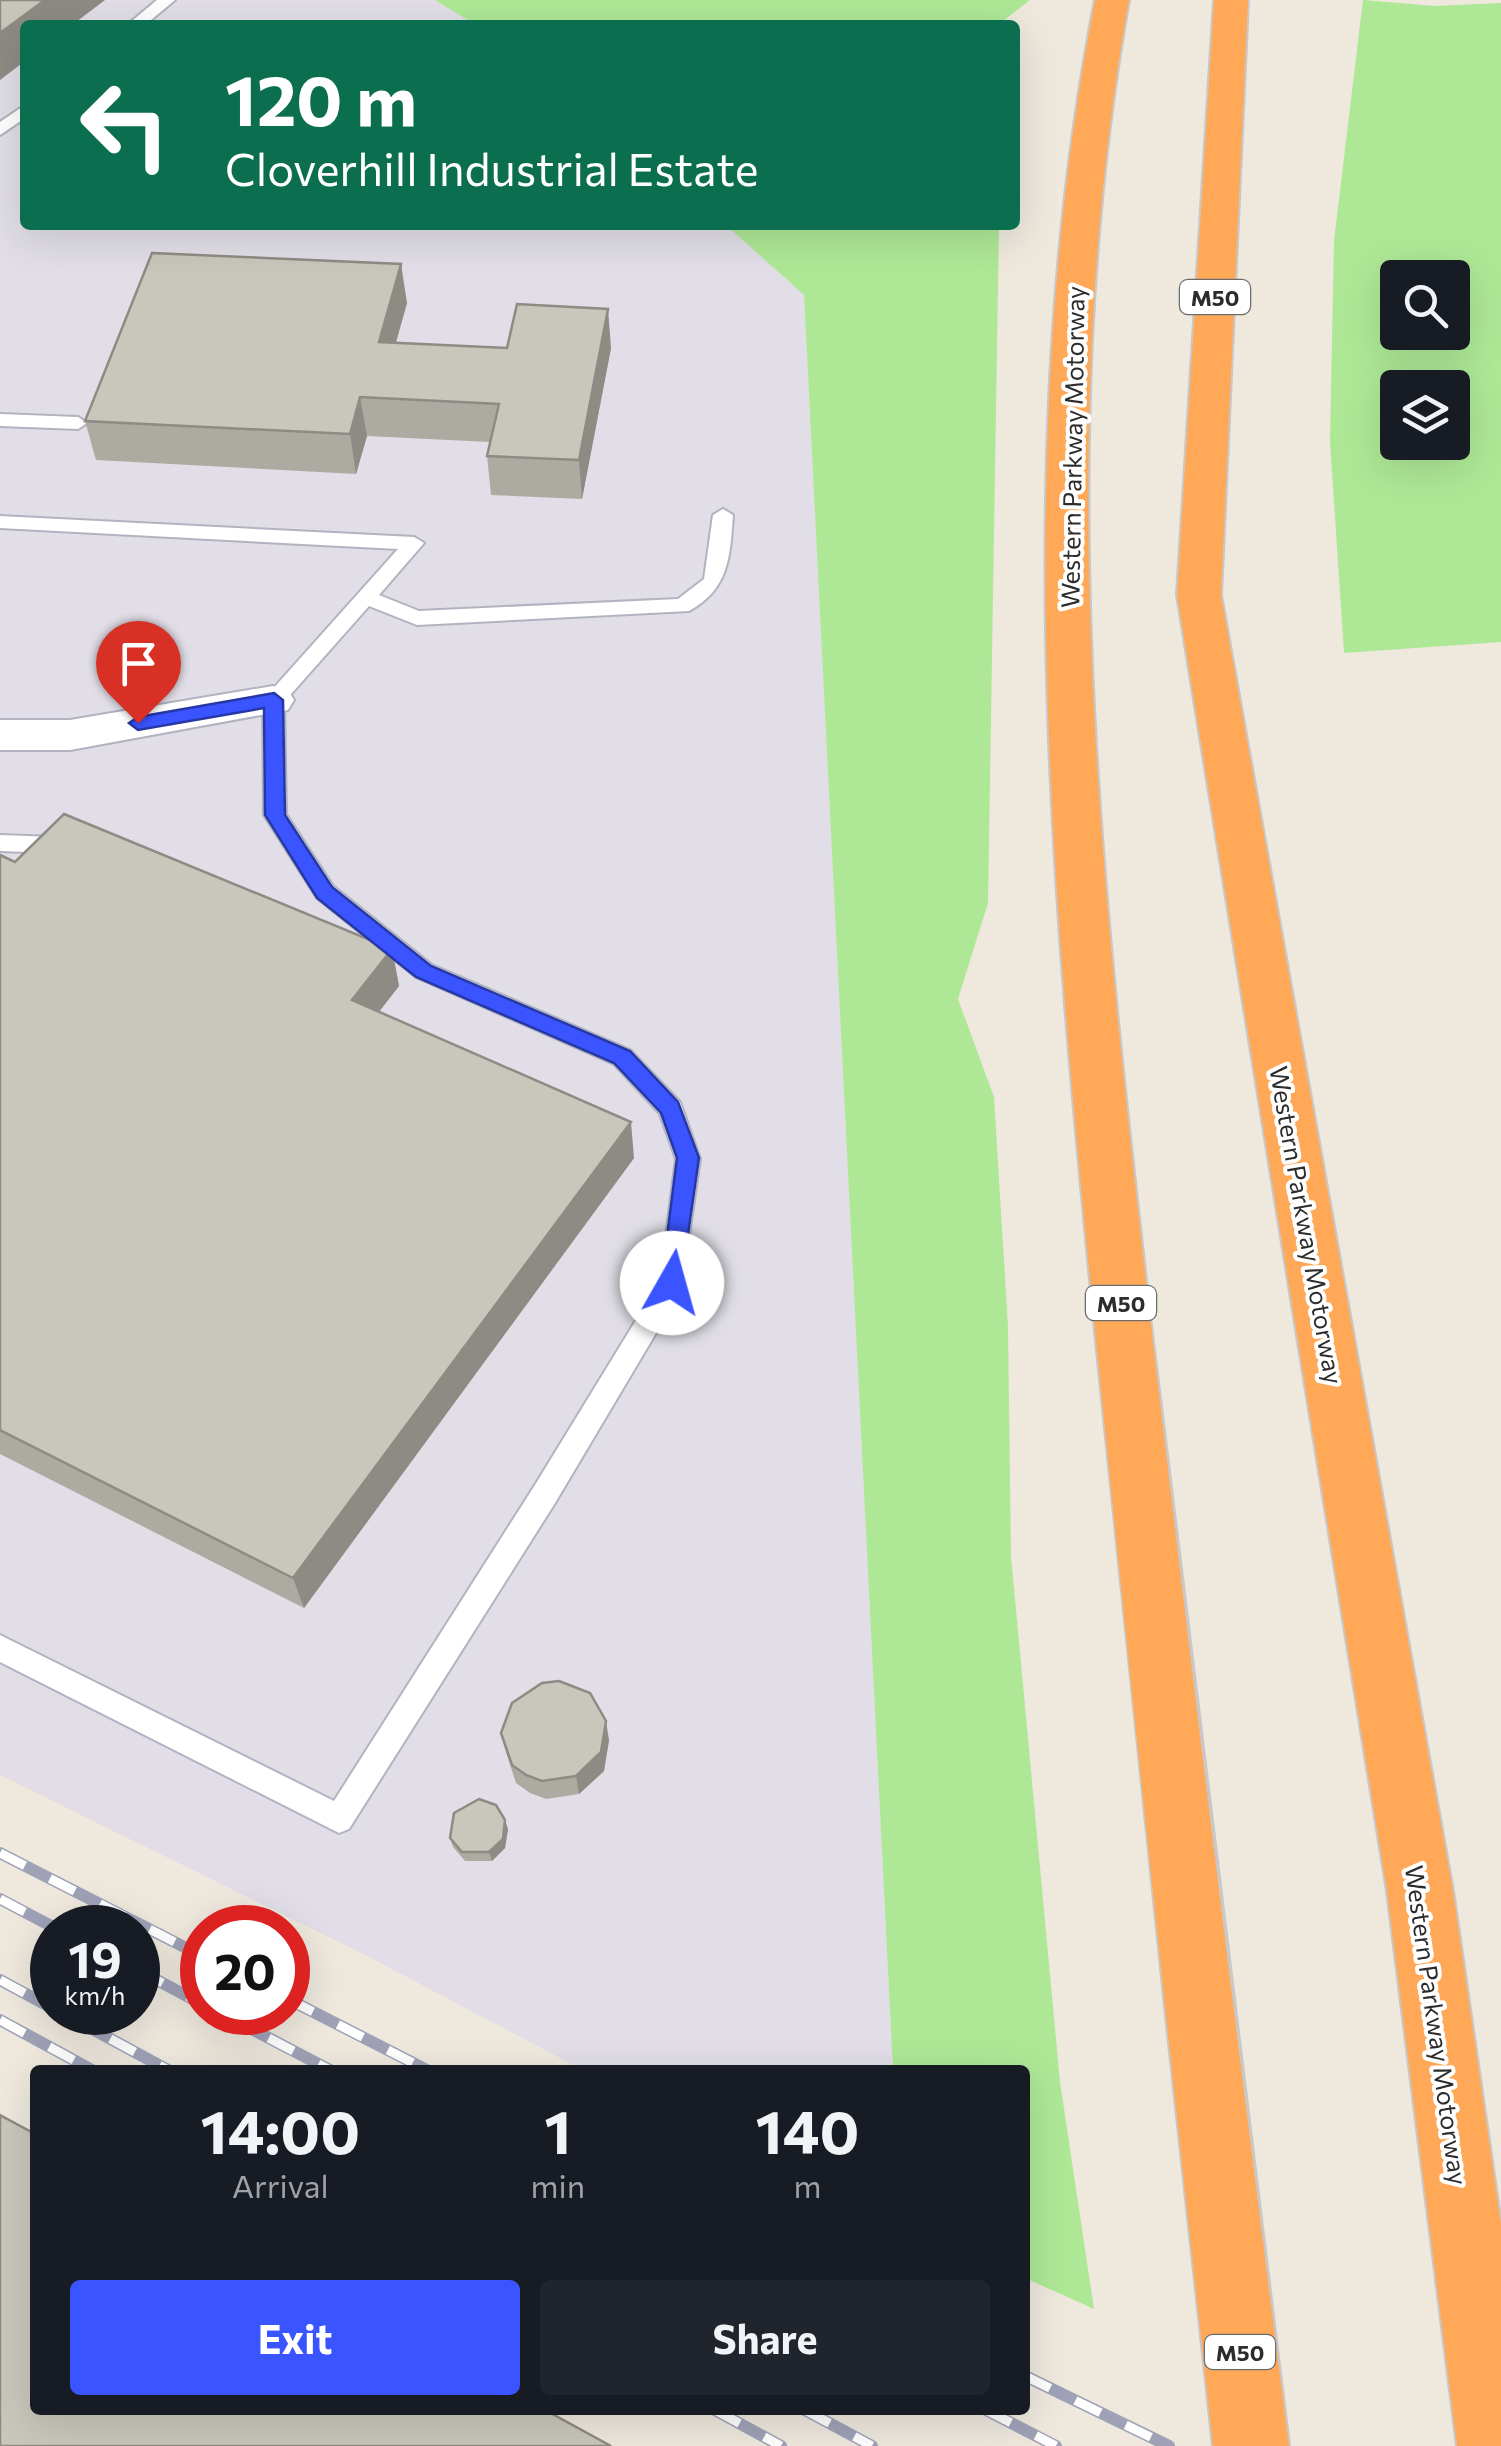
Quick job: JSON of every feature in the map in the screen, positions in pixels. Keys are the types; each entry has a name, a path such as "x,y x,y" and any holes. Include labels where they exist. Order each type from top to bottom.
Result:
{"highway":[{"name":"Western Parkway Motorway","path":"1112,0 1090,118 1070,345 1068,743 1092,1036 1252,2446"},
{"name":"Western Parkway Motorway","path":"1231,0 1199,595 1420,1891 1495,2446"}],"street":[{"path":"0,735 70,735 274,700"}],"lane":[{"path":"141,20 167,0"},
{"path":"0,130 20,114"},
{"path":"0,420 78,423"},
{"path":"365,598 417,618 682,606 707,595 716,578 723,515"},
{"path":"0,522 414,543 274,700 275,815 324,892 424,971 622,1057 670,1108 688,1158 672,1283 545,1494 339,1819 0,1648"},
{"path":"0,843 54,846"}],"shaded area":[{"path":"0,0 435,0 468,20 20,20 20,230 732,230 804,295 893,2065 574,2065 310,1928 310,1905 264,1905 0,1775"}],"green space":[{"path":"435,0 1030,0 1004,20 468,20"},
{"path":"1363,0 1434,6 1501,3 1501,642 1344,653 1330,442 1334,241"},
{"path":"732,230 999,230 988,903 958,999 994,1097 1008,1327 1011,1556 1060,2082 1094,2309 1030,2280 1030,2065 893,2065 804,295"}],"building":[{"path":"0,0 45,0 0,33"},
{"path":"152,253 401,264 379,342 507,348 517,304 608,309 579,460 487,456 499,404 360,397 350,434 85,421"},
{"path":"64,814 392,949 352,1000 631,1122 293,1578 0,1430 0,855 15,862"},
{"path":"559,1681 590,1693 606,1721 601,1752 576,1776 542,1781 512,1765 501,1733 512,1703 542,1683"},
{"path":"479,1799 496,1805 505,1820 503,1839 489,1852 462,1852 450,1838 454,1813"},
{"path":"0,2115 30,2131 30,2415 554,2415 611,2446 0,2446"}],"railway":[{"path":"0,1853 180,1945"},
{"path":"0,1899 30,1915"},
{"path":"0,1980 30,1996"},
{"path":"160,1982 180,1992"},
{"path":"310,2010 417,2065"},
{"path":"0,2020 83,2065"},
{"path":"103,2035 159,2065"},
{"path":"263,2035 320,2065"},
{"path":"1030,2378 1169,2446"},
{"path":"724,2415 781,2446"},
{"path":"814,2415 872,2446"},
{"path":"996,2415 1056,2446"}],"route":[{"path":"138,723 274,700 275,815 324,892 424,971 622,1057 670,1108 688,1158 672,1283"}]}
